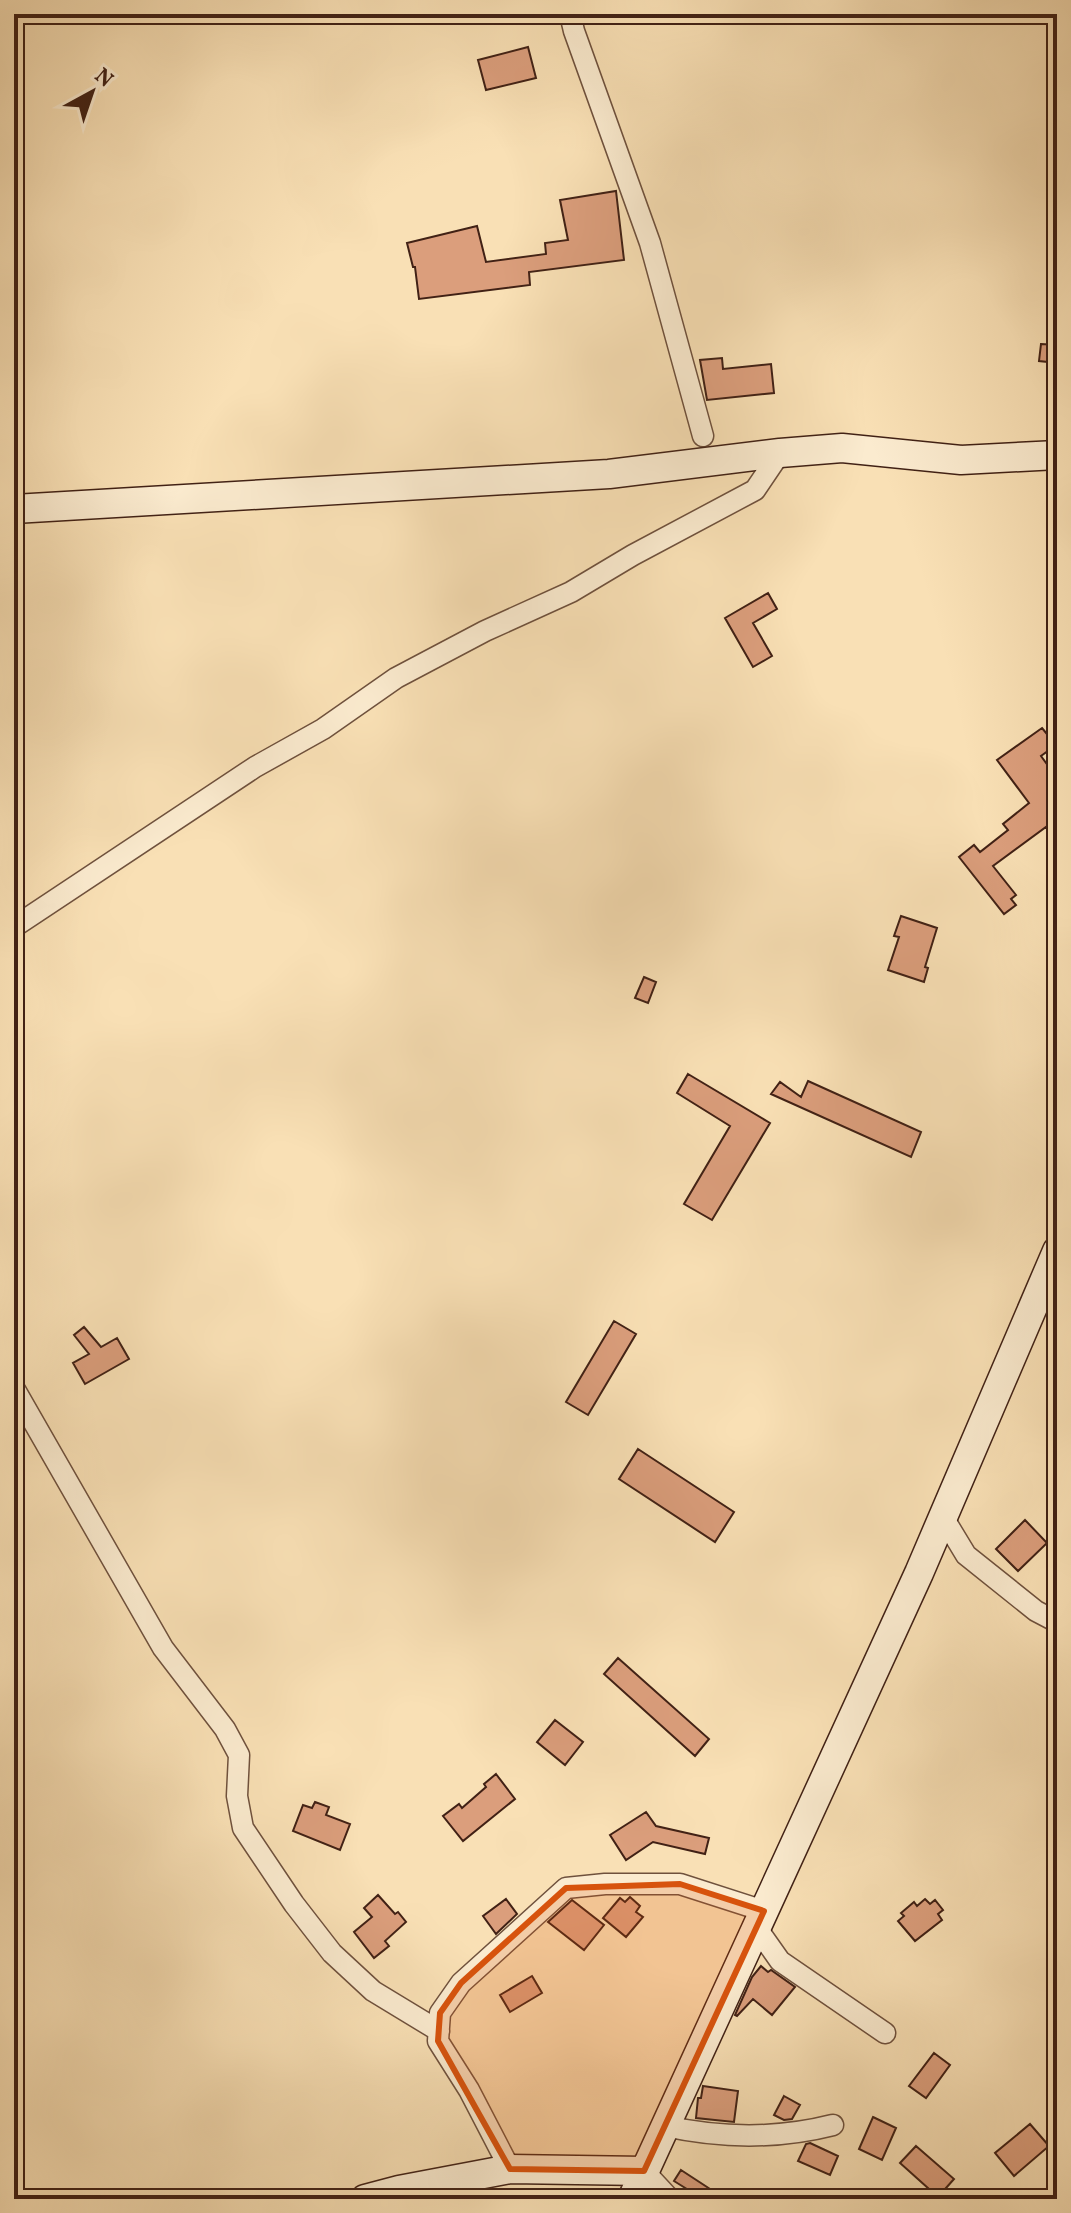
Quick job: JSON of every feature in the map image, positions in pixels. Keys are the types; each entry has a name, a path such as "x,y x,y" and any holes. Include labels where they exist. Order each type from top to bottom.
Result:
{"street":[{"path":"570,14 650,243 703,436"},
{"path":"14,509 609,474 842,448 961,460 1057,455"},
{"path":"14,927 255,767 323,729 396,678 485,631 571,592 755,490 780,453"},
{"path":"632,2199 943,1517 1057,1251"},
{"path":"14,1388 163,1648 225,1729 239,1755 237,1796 243,1828 294,1904 332,1953 373,1991 439,2031"},
{"path":"943,1517 966,1555 1036,1611 1057,1622"},
{"path":"510,2169 469,2090 438,2041 440,2013 461,1983 566,1888 605,1884 680,1884 760,1919 780,1961 885,2033"},
{"path":"665,2126 693,2132 758,2136 807,2132 833,2125"},
{"path":"365,2199 510,2169 644,2171 670,2199"}],"highlighted area":[{"path":"680,1884 764,1911 644,2171 510,2169 438,2041 440,2013 461,1983 566,1888"}],"building":[{"path":"528,47 536,78 486,90 478,60"},
{"path":"616,191 624,260 529,272 530,285 419,299 415,267 407,243 477,226 486,262 546,254 545,243 568,240 560,200"},
{"path":"1041,344 1057,345 1057,363 1039,361"},
{"path":"722,358 723,369 771,364 774,393 707,400 700,360"},
{"path":"768,593 777,609 753,623 772,656 753,667 725,618"},
{"path":"1042,728 1056,745 1041,756 1057,778 1057,787 1050,792 1057,802 1057,842 1046,827 993,866 1016,895 1011,899 1016,905 1004,914 959,857 974,845 980,852 1008,830 1003,824 1029,803 997,760"},
{"path":"901,916 937,928 925,967 928,968 924,982 888,970 899,937 894,936"},
{"path":"644,977 656,982 648,1003 635,998"},
{"path":"688,1074 770,1123 712,1220 684,1204 730,1126 677,1093"},
{"path":"808,1081 921,1132 911,1157 771,1094 780,1082 801,1097"},
{"path":"614,1321 636,1334 588,1415 566,1402"},
{"path":"84,1327 101,1347 117,1338 129,1359 85,1384 73,1363 89,1354 74,1335"},
{"path":"638,1449 734,1512 715,1542 619,1479"},
{"path":"1025,1520 1047,1543 1018,1571 996,1549"},
{"path":"618,1658 709,1739 695,1756 604,1674"},
{"path":"555,1720 583,1742 565,1765 537,1742"},
{"path":"496,1774 515,1799 463,1841 443,1816 459,1804 462,1808"},
{"path":"315,1802 329,1807 326,1815 350,1824 340,1850 293,1831 303,1805 312,1808"},
{"path":"646,1812 656,1826 709,1838 705,1854 653,1842 626,1860 610,1835"},
{"path":"378,1895 406,1922 385,1941 389,1946 374,1958 354,1932 372,1917 364,1908"},
{"path":"630,1897 640,1906 636,1912 643,1917 626,1937 603,1918 620,1898 625,1902"},
{"path":"506,1899 517,1914 496,1934 483,1916"},
{"path":"925,1899 930,1904 935,1900 943,1910 938,1914 942,1920 915,1941 898,1921 904,1916 901,1913 914,1902 917,1906"},
{"path":"572,1900 604,1925 584,1950 548,1922"},
{"path":"761,1966 795,1987 772,2015 753,1999 735,2015 752,1977"},
{"path":"532,1976 542,1993 510,2012 500,1995"},
{"path":"934,2053 950,2065 926,2098 909,2086"},
{"path":"703,2086 738,2091 734,2122 696,2118"},
{"path":"784,2096 800,2105 792,2119 784,2120 774,2115"},
{"path":"873,2117 896,2128 882,2160 859,2149"},
{"path":"1030,2124 1049,2146 1014,2176 995,2153"},
{"path":"806,2144 838,2156 830,2175 798,2161"},
{"path":"916,2146 954,2179 938,2197 900,2163"},
{"path":"681,2170 710,2189 703,2199 674,2181"}]}
